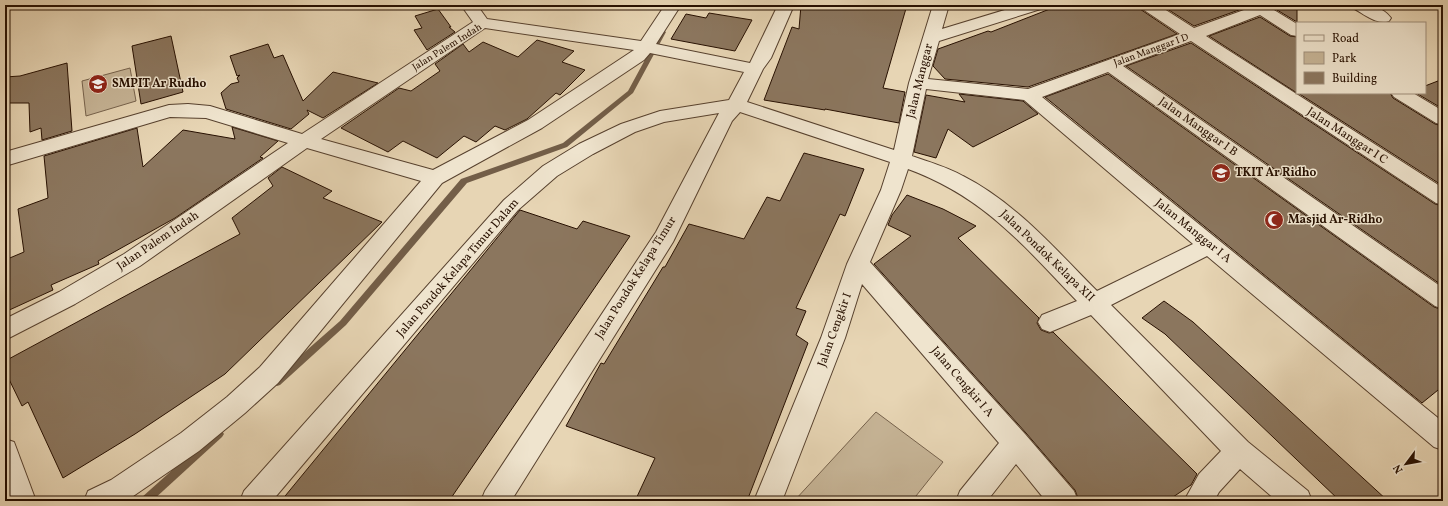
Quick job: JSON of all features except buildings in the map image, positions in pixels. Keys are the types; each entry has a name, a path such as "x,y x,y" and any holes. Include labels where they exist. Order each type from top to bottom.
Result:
{"street":[{"path":"470,5 482,23"},
{"path":"98,501 121,489 190,442 236,405 269,375 435,178 535,124 645,50 673,5"},
{"name":"Jalan Pondok Kelapa Timur","path":"494,501 665,236 724,119 736,105 754,69 762,58 786,5"},
{"name":"Jalan Manggar","path":"901,159 918,83 942,5"},
{"name":"Jalan Manggar I C","path":"1147,5 1443,198"},
{"path":"1359,5 1383,18"},
{"path":"931,38 1033,6"},
{"path":"1267,7 1296,30"},
{"name":"Jalan Manggar I D","path":"1029,95 1267,7"},
{"name":"Jalan Palem Indah","path":"5,330 67,298 132,260 304,141 482,23 645,50 684,54 754,69"},
{"name":"Jalan Manggar I B","path":"1110,65 1443,300"},
{"path":"918,83 1029,95"},
{"path":"1402,94 1443,119"},
{"name":"Jalan Manggar I A","path":"1029,95 1443,438"},
{"name":"Jalan Pondok Kelapa XII","path":"736,105 901,159 956,181 1003,212 1095,303 1239,451 1298,501"},
{"name":"Jalan Pondok Kelapa Timur Dalam","path":"254,501 511,205 550,171 586,149 634,126 660,117 682,112 736,105"},
{"path":"5,159 152,115 179,109 210,112 221,117 435,178"},
{"name":"Jalan Cengkir I","path":"768,501 833,338 858,264 891,190 901,159"},
{"path":"1050,322 1095,303 1210,245"},
{"name":"Jalan Cengkir I A","path":"858,264 1016,443 1064,501"},
{"path":"970,501 1016,443"},
{"path":"5,451 22,501"},
{"path":"1198,501 1209,483 1239,451"}],"green space":[{"path":"130,68 136,101 86,116 82,81"},
{"path":"876,412 943,462 912,501 795,500"}],"waterway":[{"path":"277,382 343,323 464,181 565,145 631,92 663,32"},
{"path":"145,501 219,434"}],"place":[{"name":"SMPIT Ar Rudho","path":"98,84"},
{"name":"TKIT Ar Ridho","path":"1221,173"},
{"name":"Masjid Ar-Ridho","path":"1274,220"}]}
